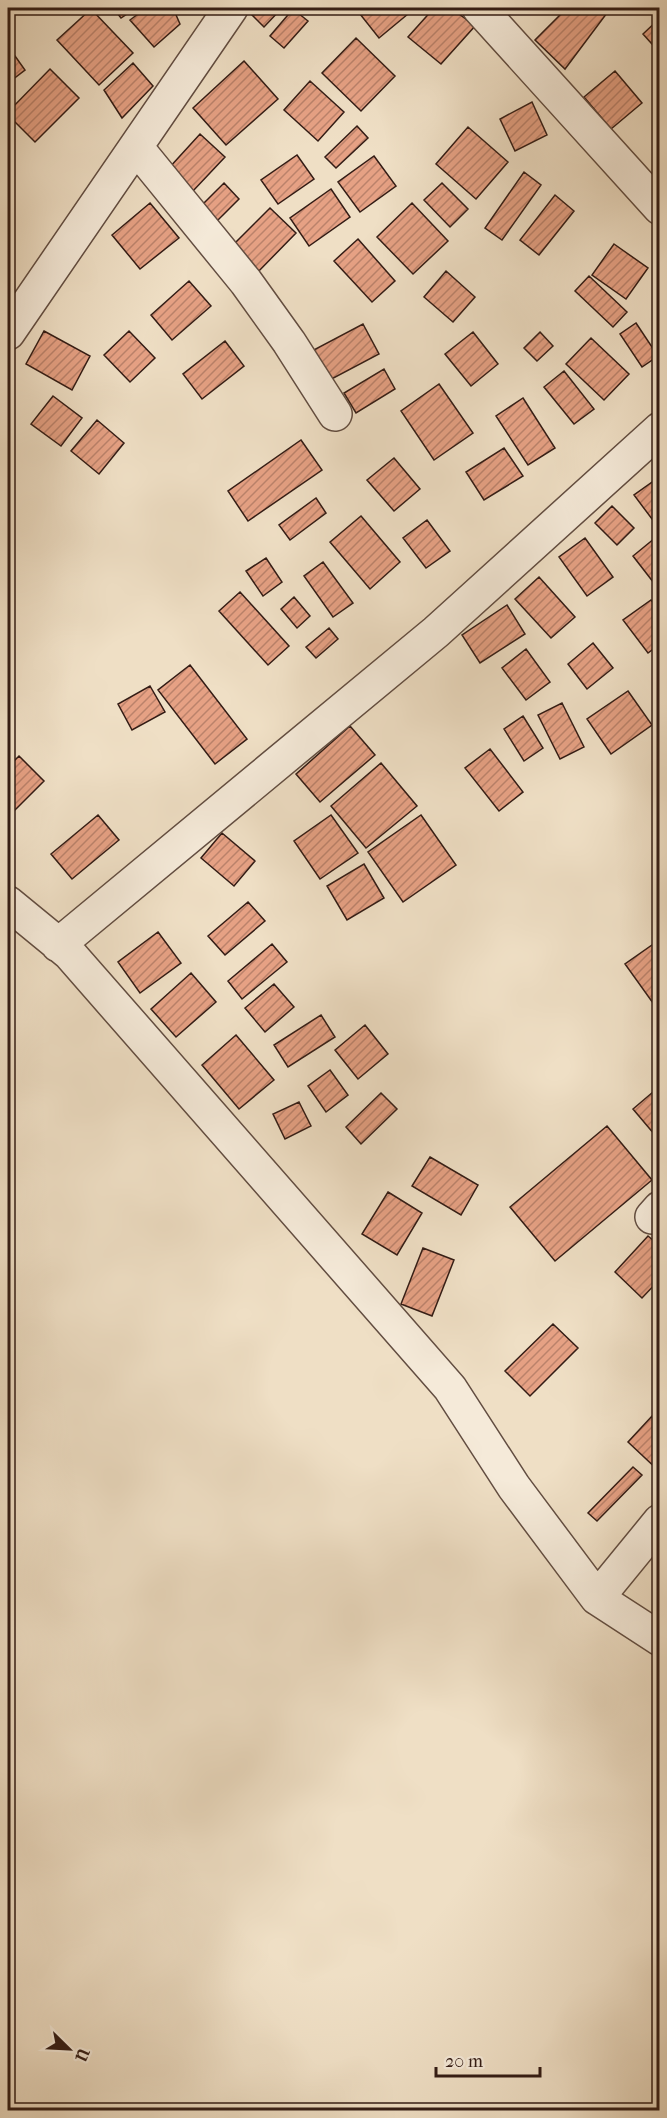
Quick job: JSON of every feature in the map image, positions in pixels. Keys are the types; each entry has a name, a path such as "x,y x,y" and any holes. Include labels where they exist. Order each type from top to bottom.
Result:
{"street":[{"path":"8,333 231,8"},
{"path":"479,8 660,208"},
{"path":"136,147 246,282 289,342 335,414"},
{"path":"58,945 436,632 660,429"},
{"path":"8,903 69,953 450,1388 514,1487 597,1598 660,1639"},
{"path":"597,1598 660,1521"}],"building":[{"path":"113,8 136,8 121,18"},
{"path":"146,8 173,8 180,24 154,47 130,20"},
{"path":"253,8 281,9 264,27 249,12"},
{"path":"434,8 451,8 475,26 441,64 408,37"},
{"path":"567,8 610,9 565,69 535,40"},
{"path":"91,9 133,53 99,85 57,40"},
{"path":"293,9 308,21 284,48 270,36"},
{"path":"356,9 414,9 379,38"},
{"path":"660,18 660,53 643,34"},
{"path":"356,38 395,76 361,111 322,73"},
{"path":"15,56 25,70 8,83 8,62"},
{"path":"244,61 278,99 226,145 193,108"},
{"path":"133,63 153,86 122,118 104,90"},
{"path":"50,69 79,98 35,142 8,115 8,112"},
{"path":"615,71 642,103 611,129 584,97"},
{"path":"310,81 344,112 318,141 284,110"},
{"path":"532,102 547,135 515,151 500,119"},
{"path":"357,126 368,138 336,168 325,157"},
{"path":"468,127 508,162 476,199 436,164"},
{"path":"200,134 225,157 193,191 169,168"},
{"path":"297,155 314,179 278,204 261,180"},
{"path":"374,156 396,186 360,212 338,182"},
{"path":"524,172 541,185 502,240 485,228"},
{"path":"224,183 239,199 215,223 200,207"},
{"path":"442,183 468,209 450,227 424,200"},
{"path":"331,189 350,217 309,246 290,218"},
{"path":"555,195 574,211 539,255 520,240"},
{"path":"150,203 179,238 140,269 112,235"},
{"path":"412,203 448,241 413,274 377,237"},
{"path":"270,208 296,233 255,275 229,249"},
{"path":"358,239 395,281 372,302 334,261"},
{"path":"614,244 648,268 626,299 592,275"},
{"path":"446,271 475,297 453,322 424,297"},
{"path":"589,276 627,312 613,327 575,291"},
{"path":"189,281 211,306 172,340 151,315"},
{"path":"636,323 658,356 642,367 620,334"},
{"path":"363,324 379,354 324,383 308,353"},
{"path":"44,331 90,356 72,390 26,364"},
{"path":"129,331 155,358 130,382 104,355"},
{"path":"473,332 498,364 471,386 445,354"},
{"path":"540,332 553,346 537,361 524,348"},
{"path":"591,338 629,374 604,400 566,364"},
{"path":"225,341 244,366 202,399 183,374"},
{"path":"384,369 395,389 356,413 344,393"},
{"path":"564,371 594,409 574,424 544,387"},
{"path":"439,384 473,433 434,460 401,411"},
{"path":"53,396 82,418 61,446 31,424"},
{"path":"523,398 555,448 528,465 496,416"},
{"path":"97,420 124,443 99,474 71,451"},
{"path":"301,440 322,470 248,521 228,491"},
{"path":"504,448 523,476 484,500 466,472"},
{"path":"394,458 420,489 394,511 367,480"},
{"path":"655,480 660,486 660,513 652,519 634,495"},
{"path":"316,498 326,513 290,540 279,525"},
{"path":"612,506 634,528 617,545 595,523"},
{"path":"361,516 400,562 370,589 330,542"},
{"path":"427,520 450,551 426,568 403,538"},
{"path":"585,538 613,577 587,596 559,557"},
{"path":"655,538 660,544 660,585 657,587 633,556"},
{"path":"266,558 282,582 263,596 246,571"},
{"path":"323,562 353,603 333,617 304,576"},
{"path":"539,577 575,617 551,638 515,599"},
{"path":"240,592 289,646 268,665 219,611"},
{"path":"294,597 310,616 297,628 281,609"},
{"path":"651,600 660,611 660,644 648,653 623,620"},
{"path":"507,605 525,634 480,663 462,635"},
{"path":"329,628 338,639 316,658 306,647"},
{"path":"593,643 613,668 587,689 568,664"},
{"path":"526,649 550,682 526,700 502,668"},
{"path":"190,665 247,739 215,764 158,690"},
{"path":"150,686 165,712 132,730 118,704"},
{"path":"628,691 652,725 611,754 587,719"},
{"path":"562,703 584,747 560,759 538,715"},
{"path":"523,716 543,748 524,761 504,729"},
{"path":"350,726 375,755 320,802 296,774"},
{"path":"490,749 523,792 499,811 465,768"},
{"path":"19,756 44,781 15,810 8,803 8,767"},
{"path":"381,763 417,806 366,848 331,806"},
{"path":"98,815 119,840 72,879 51,854"},
{"path":"331,815 358,853 320,879 294,841"},
{"path":"421,815 456,865 403,902 368,852"},
{"path":"222,833 255,861 234,886 201,858"},
{"path":"364,864 384,898 347,920 327,886"},
{"path":"248,902 265,921 225,955 208,936"},
{"path":"158,932 181,963 140,993 118,962"},
{"path":"272,944 287,962 242,999 228,981"},
{"path":"652,945 660,955 660,1009 658,1010 625,964"},
{"path":"191,973 216,1002 176,1037 151,1009"},
{"path":"274,984 294,1007 265,1032 245,1008"},
{"path":"321,1015 335,1037 288,1067 274,1045"},
{"path":"365,1025 388,1054 358,1079 335,1050"},
{"path":"236,1035 274,1080 239,1109 202,1065"},
{"path":"330,1070 348,1095 326,1112 308,1086"},
{"path":"660,1086 660,1141 633,1109"},
{"path":"381,1093 397,1109 361,1144 346,1127"},
{"path":"299,1102 311,1126 285,1139 273,1114"},
{"path":"607,1126 652,1180 555,1261 510,1207"},
{"path":"430,1157 478,1185 461,1215 412,1186"},
{"path":"388,1192 422,1213 397,1255 362,1234"},
{"path":"648,1236 660,1246 660,1279 642,1298 615,1272"},
{"path":"423,1248 454,1260 432,1316 401,1304"},
{"path":"553,1324 578,1348 530,1396 505,1371"},
{"path":"652,1416 660,1424 660,1472 628,1442"},
{"path":"633,1467 642,1475 597,1521 588,1513"}]}
